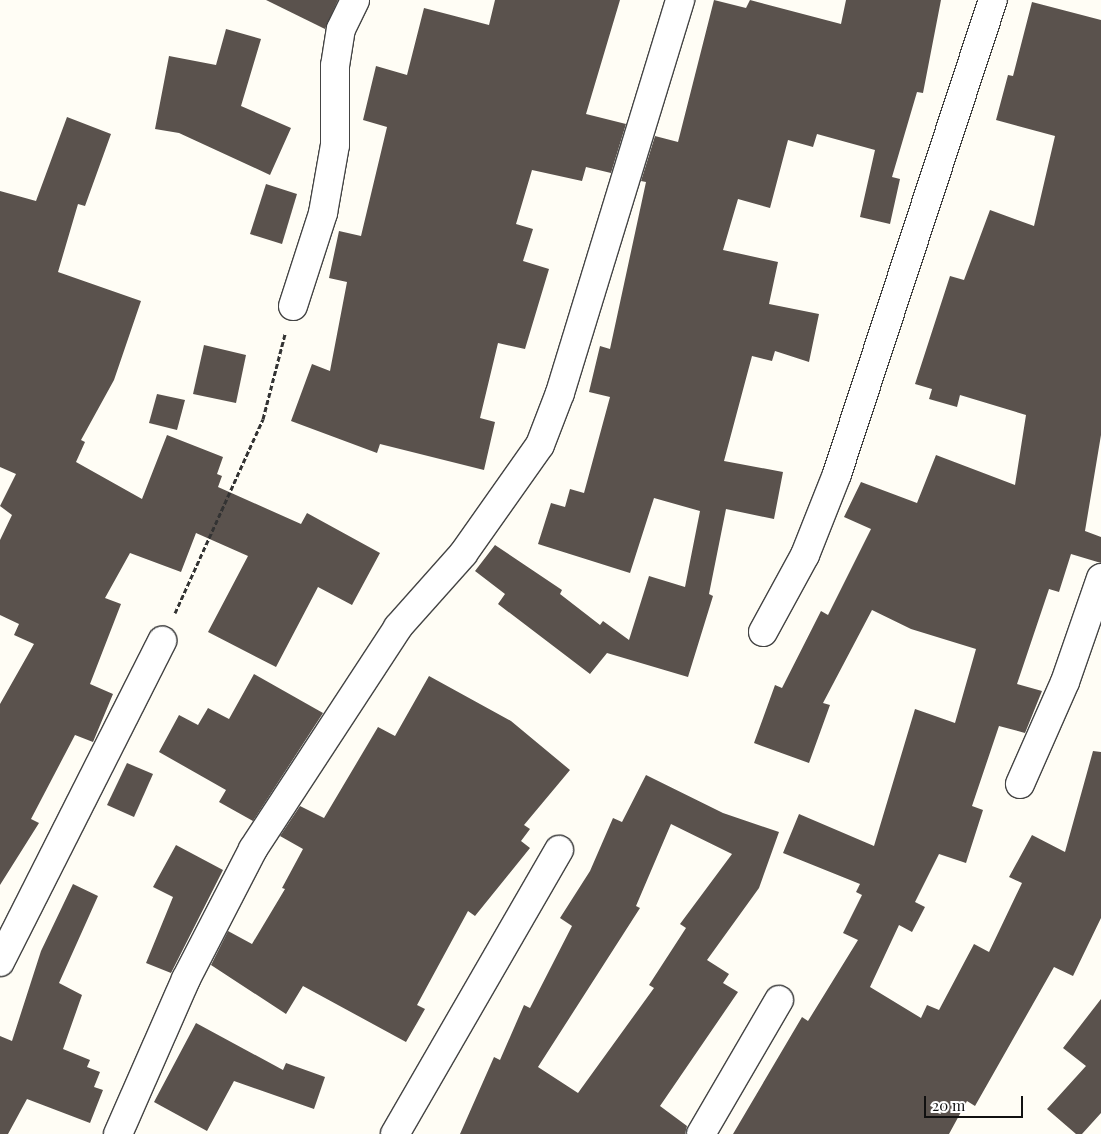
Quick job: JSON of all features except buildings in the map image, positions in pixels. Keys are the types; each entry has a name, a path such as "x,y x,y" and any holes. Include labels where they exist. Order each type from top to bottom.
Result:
{"street":[{"path":"293,306 323,213 336,145 335,66 341,28 355,0"},
{"path":"118,1134 186,979 253,849 398,627 463,554 540,445 560,394 680,0"},
{"path":"763,632 805,555 837,474 993,0"},
{"path":"1020,784 1065,682 1101,578"},
{"path":"0,962 162,641"},
{"path":"395,1134 559,850"},
{"path":"701,1134 778,1000"}],"path":[{"path":"162,641 263,419 293,306"}]}
